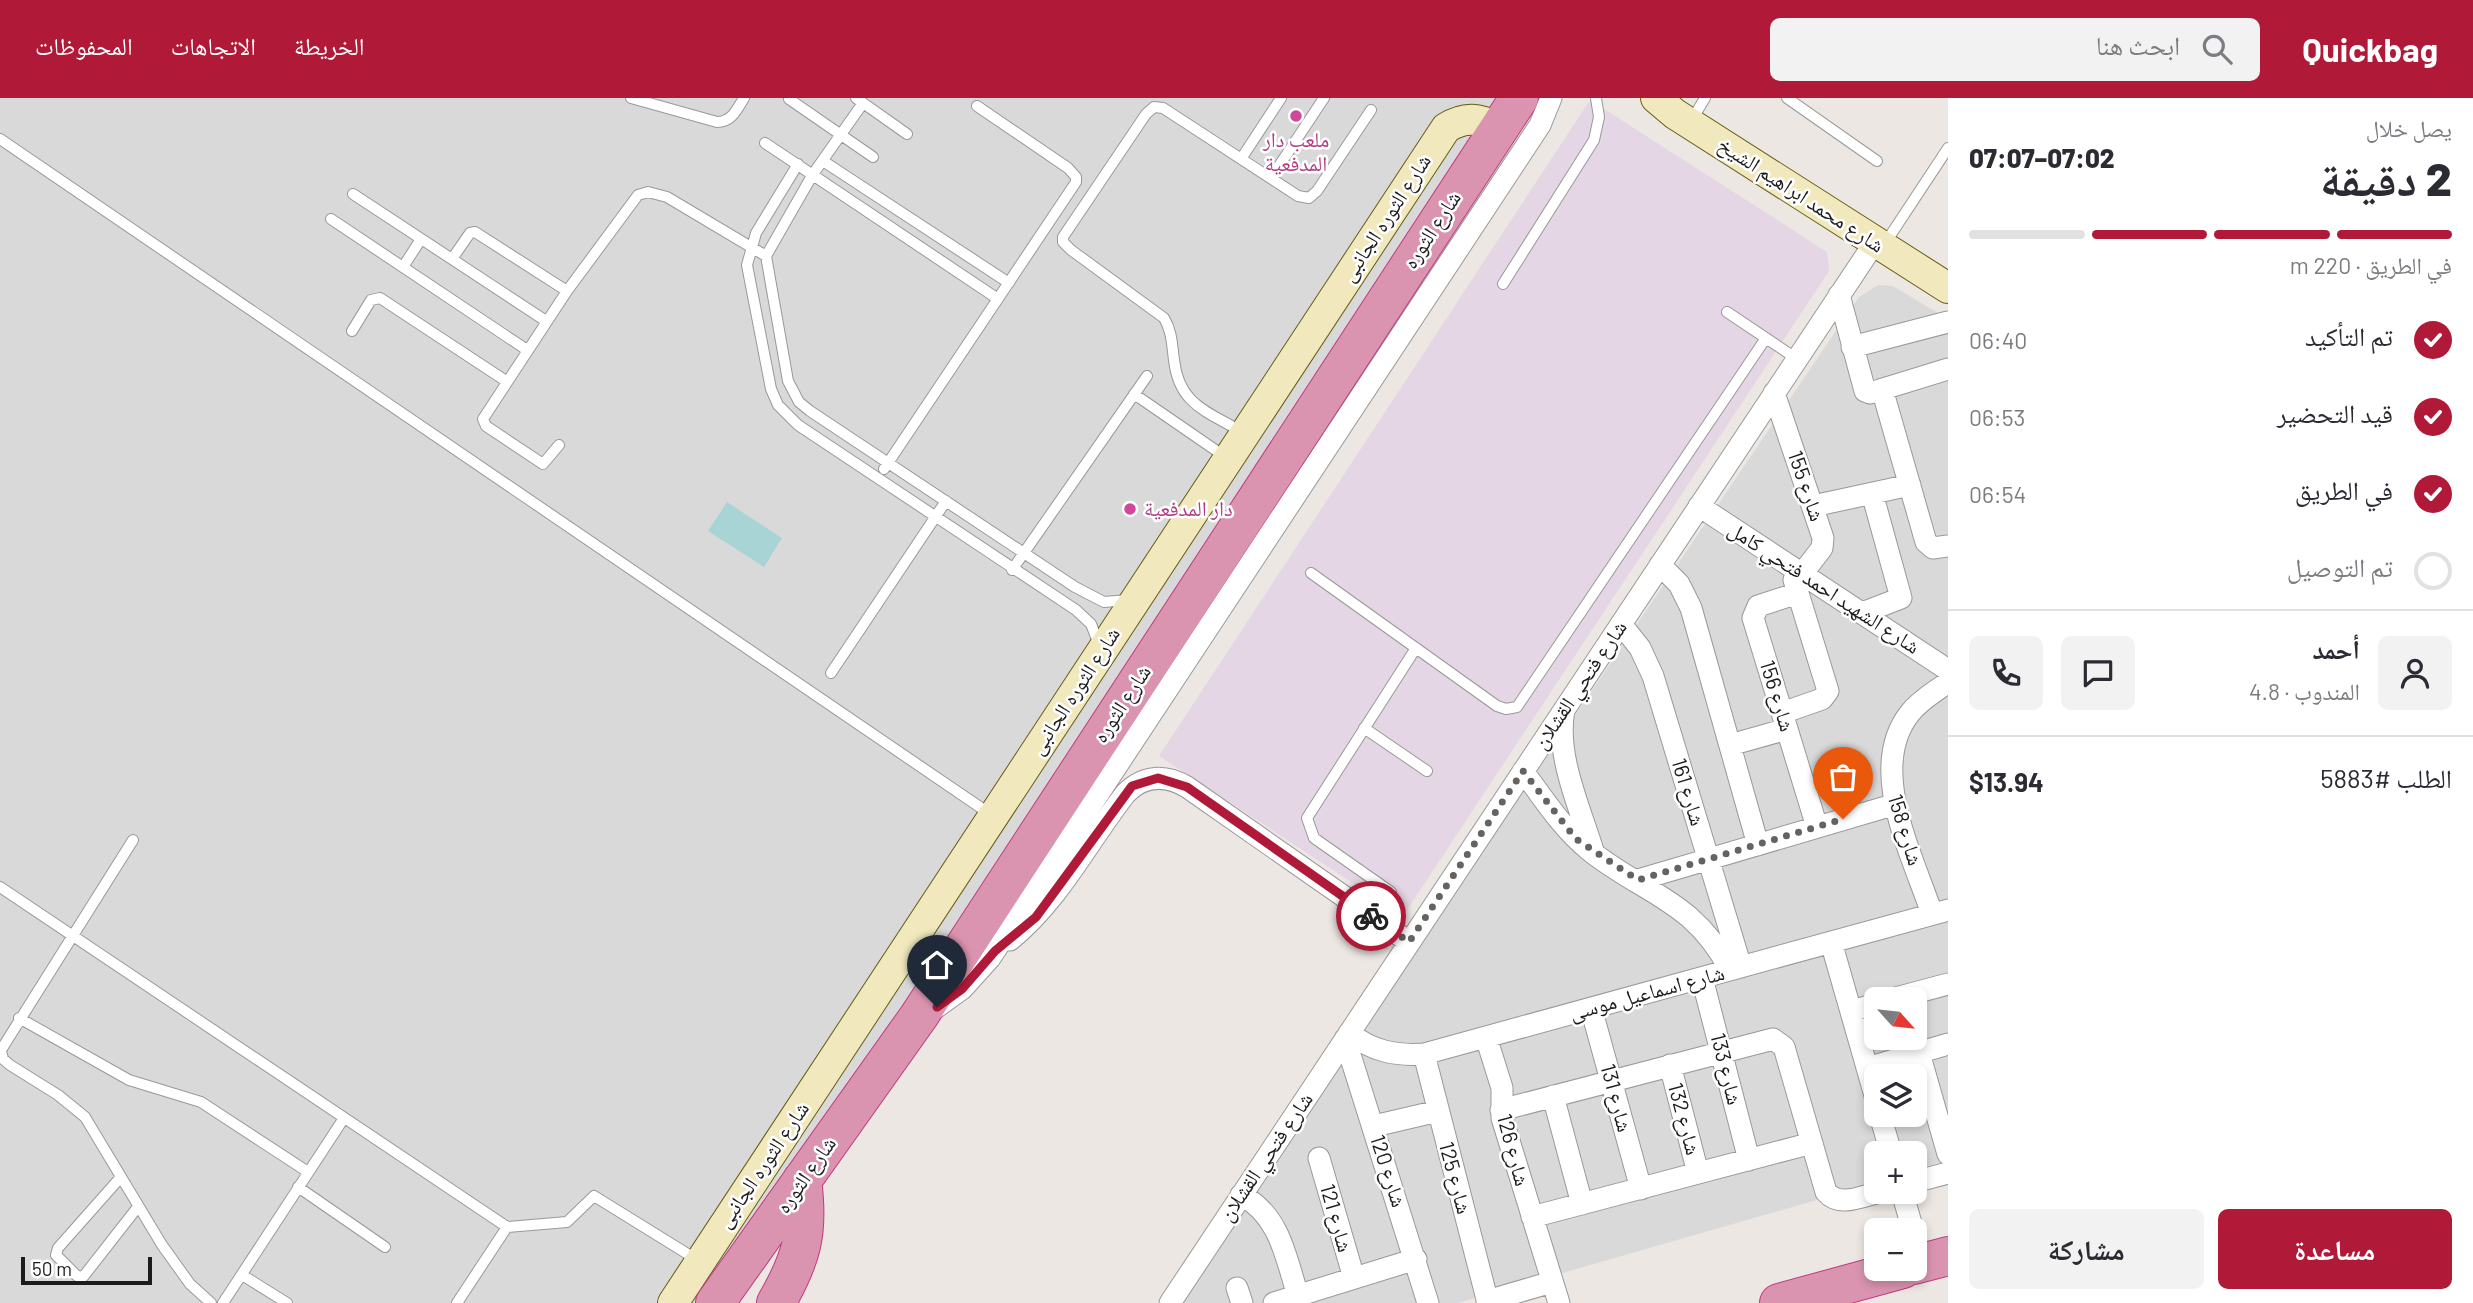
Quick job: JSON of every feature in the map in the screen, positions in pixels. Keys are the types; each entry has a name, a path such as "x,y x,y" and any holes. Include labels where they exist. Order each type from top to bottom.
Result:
{"highway":[{"name":"شارع الثوره","path":"715,1303 919,1016 1504,111"},
{"path":"776,1303 804,1241 806,1210 802,1180"},
{"path":"1779,1303 1864,1273"}],"street":[{"path":"919,1016 962,989 995,951 1539,125 1551,98"},
{"name":"شارع محمد ابراهيم الشيخ","path":"1656,98 1690,124 1879,244 1945,282"},
{"name":"شارع الثوره الجانبى","path":"673,1303 997,810 1092,658 1245,434 1446,128 1458,120 1504,111"},
{"name":"شارع فتحي القشلان","path":"1170,1303 1839,295 1879,244"},
{"path":"1839,295 1863,388 1868,393 1948,369"},
{"path":"1852,347 1948,322"},
{"path":"1882,389 1927,545 1937,549 1948,546"},
{"name":"شارع 155","path":"1774,393 1823,543 1797,578"},
{"path":"1813,506 1910,485"},
{"path":"1862,613 1901,598 1872,493"},
{"name":"شارع الشهيد احمد فتحي كامل","path":"1699,506 1797,578 1862,613 1948,670"},
{"path":"1660,565 1679,584 1692,608 1758,845"},
{"path":"1730,745 1784,721 1822,699 1828,691 1797,578"},
{"name":"شارع 156","path":"1797,578 1758,606 1753,614 1816,827"},
{"name":"شارع 161","path":"1621,624 1640,648 1653,676 1709,859 1736,968"},
{"name":"شارع 158","path":"1940,912 1896,804 1890,769 1898,734 1919,704 1948,682"},
{"path":"1565,708 1562,735 1565,755 1594,854"},
{"path":"1523,771 1566,828 1594,854 1638,880 1694,919 1736,968"},
{"path":"995,951 1030,923 1051,900 1126,793 1140,782 1158,778 1187,787 1409,942"},
{"path":"1638,880 1896,804"},
{"name":"شارع اسماعيل موسى","path":"1347,1036 1382,1051 1403,1055 1424,1054 1940,912"},
{"path":"1831,942 1866,1064"},
{"name":"شارع 133","path":"1702,978 1749,1160"},
{"path":"1927,990 1948,984"},
{"path":"1851,1011 1864,1007"},
{"name":"شارع 131","path":"1591,1009 1640,1189"},
{"name":"شارع 120","path":"1347,1036 1428,1303"},
{"name":"شارع 126","path":"1486,1037 1502,1088 1501,1110 1556,1293"},
{"path":"1501,1110 1766,1039 1779,1042 1785,1051 1826,1192 1833,1199 1843,1201 1864,1196"},
{"path":"1881,1064 1948,1044"},
{"path":"1919,1053 1948,1154"},
{"name":"شارع 125","path":"1424,1054 1488,1302"},
{"name":"شارع 132","path":"1670,1065 1698,1173"},
{"path":"1553,1096 1582,1204"},
{"path":"1374,1126 1438,1111"},
{"path":"1532,1217 1812,1143"},
{"name":"شارع 121","path":"1319,1158 1354,1278"},
{"path":"1927,1179 1948,1173"},
{"path":"1241,1195 1258,1206 1274,1225 1298,1296"},
{"path":"1274,1303 1416,1259"},
{"path":"1488,1302 1556,1293"}],"lane":[{"path":"631,98 718,122 727,120 740,100"},
{"path":"1241,159 1281,98"},
{"path":"1271,178 1324,98"},
{"path":"1503,285 1594,140 1599,117 1596,98"},
{"path":"1690,124 1705,98"},
{"path":"1787,98 1877,161"},
{"path":"789,99 873,157"},
{"path":"907,134 859,100 766,256 786,369 793,393 810,411 1094,598 1110,603 1136,597"},
{"path":"878,477 1073,187 1076,177 1068,168 977,106"},
{"path":"1245,434 1193,402 1180,389 1170,327 1164,318 1063,242 1067,230 1146,114 1154,107 1163,108 1303,198 1314,195 1371,110"},
{"path":"0,139 997,810 1006,772"},
{"path":"765,143 998,299"},
{"path":"1879,244 1948,148"},
{"path":"823,161 1009,283"},
{"path":"798,164 750,247 747,265 768,376 778,405 798,425 1083,615 1096,632 1092,658"},
{"path":"559,444 545,465 486,426 483,419 546,321 628,204 638,195 648,192 667,197 766,256"},
{"path":"353,194 546,321"},
{"path":"331,219 527,350"},
{"path":"452,259 470,233 475,232 567,291"},
{"path":"403,267 421,239"},
{"path":"352,331 371,300 380,298 506,381"},
{"path":"1727,312 1797,359"},
{"path":"1311,573 1497,706 1512,709 1522,704 1766,338"},
{"path":"1012,570 1147,376"},
{"path":"1134,394 1228,458"},
{"path":"831,673 946,501"},
{"path":"1083,615 1094,598"},
{"path":"1391,892 1314,838 1308,825 1312,807 1416,648"},
{"path":"1364,727 1427,771"},
{"path":"133,841 1,1050 3,1059 78,1110 95,1132 137,1208 190,1284 211,1303"},
{"path":"0,887 507,1227 567,1222 597,1196 699,1262"},
{"path":"19,1018 129,1080 201,1102 308,1172"},
{"path":"222,1303 344,1118"},
{"path":"120,1178 58,1248 56,1255 77,1276 83,1277 137,1208"},
{"path":"298,1187 386,1247"},
{"path":"457,1303 507,1227"},
{"path":"242,1275 287,1303"}],"shaded area":[{"path":"0,98 1526,98 731,1303 0,1303"},
{"path":"1590,100 1827,252 1829,271 1403,916 1159,756"},
{"path":"1878,285 1893,286 1948,319 1948,1162 1927,1168 1927,1141 1864,1141 1864,1186 1458,1303 1176,1303 1859,297"}],"water":[{"path":"727,502 782,538 764,567 708,531"}],"way so far":[{"path":"1371,916 1409,942 1523,771 1576,839 1594,854 1638,880 1843,819"}],"place":[{"name":"ملعب دار المدفعية","path":"1296,116"},
{"name":"دار المدفعية","path":"1130,509"}],"route":[{"path":"937,1007 962,989 995,951 1036,917 1126,793 1132,786 1149,779 1168,779 1187,787 1371,916"}]}
